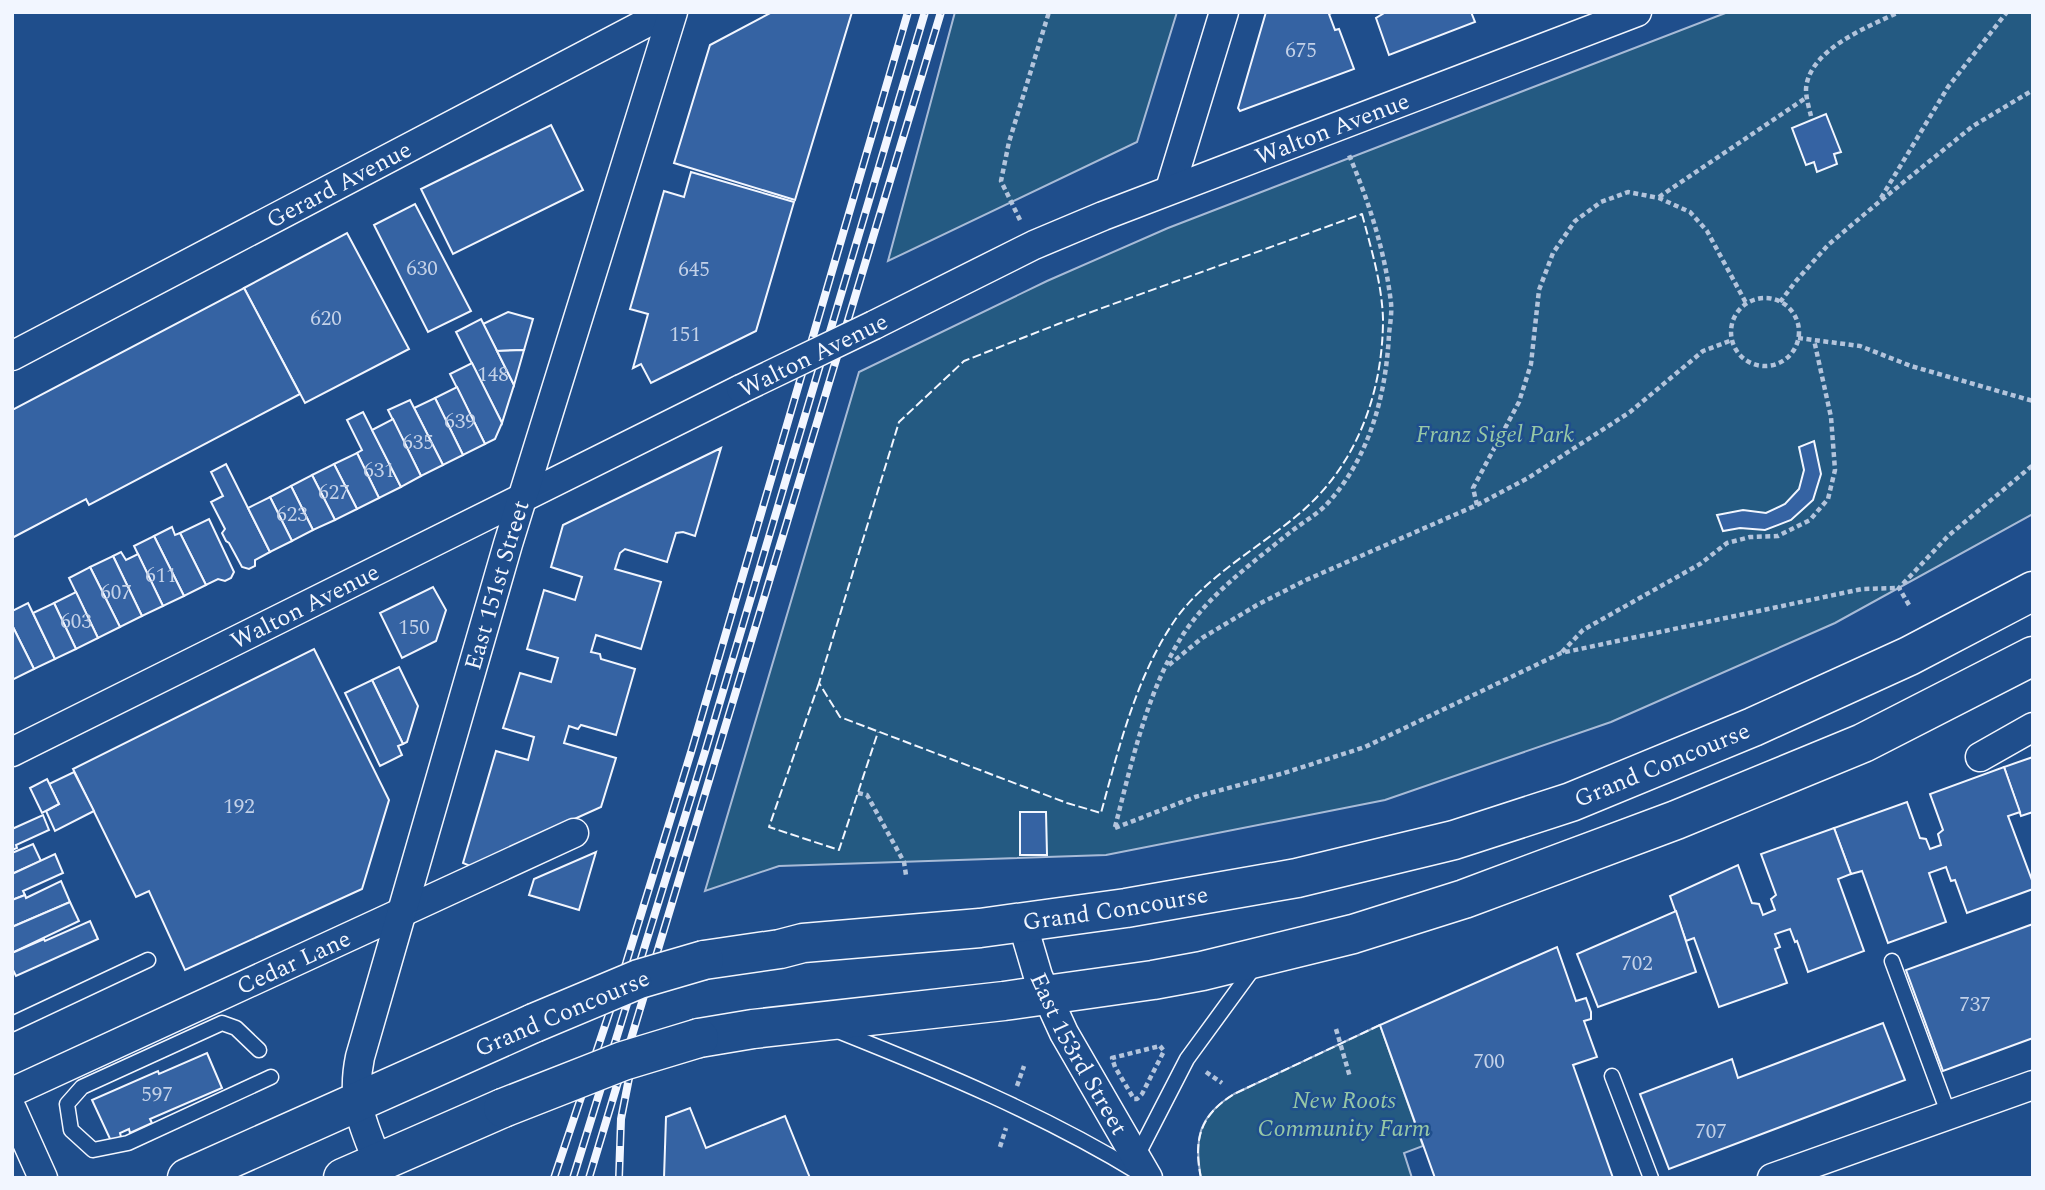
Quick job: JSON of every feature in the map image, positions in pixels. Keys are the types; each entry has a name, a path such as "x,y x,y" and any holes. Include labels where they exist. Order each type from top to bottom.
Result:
{"main road":[{"name":"Grand Concourse","path":"187,1178 534,1023 639,979 704,960 803,943 980,928 1126,908 1297,877 1394,856 1514,822 1637,776 1753,727 1909,656 2033,591"},
{"path":"342,1178 503,1108 623,1061 699,1038 753,1028 1046,995 1153,980 1353,933 1446,905 1618,843 1863,743 2033,656"}],"street":[{"name":"Gerard Avenue","path":"12,356 667,12"},
{"name":"East 151st Street","path":"379,1162 361,1121 357,1101 360,1057 508,544 673,12"},
{"path":"1170,190 1224,12"},
{"name":"Walton Avenue","path":"12,752 1034,245 1170,190 1637,12"},
{"path":"1980,757 2033,727"},
{"name":"Cedar Lane","path":"12,1092 574,833"},
{"name":"East 153rd Street","path":"1022,922 1046,995 1079,1061 1144,1171"},
{"path":"1772,1178 2033,1085"},
{"path":"12,1109 43,1178"}],"lane":[{"path":"814,1022 935,1070 1144,1171 1187,1059 1263,956"},
{"path":"12,1024 148,960"},
{"path":"1892,961 1949,1115"},
{"path":"259,1050 236,1028 222,1023 82,1087 67,1104 71,1130 93,1150 128,1143 271,1077"},
{"path":"1612,1076 1651,1178"}],"path":[{"path":"1034,245 1001,181 1009,142 1049,12"},
{"path":"1811,116 1807,97 1809,78 1820,61 1842,40 1899,12"},
{"path":"1878,202 1948,87 2007,12"},
{"path":"1780,302 1828,245 1878,202 1973,126 2033,90"},
{"path":"1659,198 1807,97"},
{"path":"1349,155 1367,197 1383,252 1391,306 1384,379 1375,423 1352,471 1325,506 1217,593 1184,633 1158,683 1115,828 1195,797 1365,747 1561,653 1862,589 1899,588 1948,536 2033,465"},
{"path":"1477,505 1473,488 1519,402 1531,364 1539,290 1553,253 1574,221 1601,202 1628,192 1659,198 1690,212 1707,231 1746,303"},
{"path":"1767,298 1780,302 1795,315 1798,338 1794,349 1776,364 1764,365 1743,358 1732,340 1733,319 1746,303 1756,299 1767,298"},
{"path":"1798,338 1860,346 1911,366 2033,401"},
{"path":"1167,667 1202,638 1257,605 1306,580 1477,505 1528,478 1630,412 1703,351 1732,340"},
{"path":"1561,653 1583,630 1700,564 1727,543 1750,537 1777,536 1810,520 1828,499 1835,470 1831,417 1814,340"},
{"path":"1899,588 1909,605"},
{"path":"858,793 867,795 904,862 906,875"},
{"path":"1336,1029 1350,1077"},
{"path":"1160,1046 1164,1051 1137,1099 1129,1093 1112,1058 1160,1046"},
{"path":"1016,1090 1024,1066"},
{"path":"1000,1147 1008,1118"}],"green space":[{"path":"955,12 1177,12 1137,142 888,261"},
{"name":"Franz Sigel Park","path":"1728,12 2033,12 2033,514 1835,623 1611,722 1385,800 1106,855 779,866 705,891 859,372 1047,281 1168,228"},
{"name":"New Roots Community Farm","path":"1380,1025 1423,1146 1404,1153 1412,1178 1201,1178 1198,1152 1201,1130 1222,1102"}],"building":[{"path":"772,12 852,12 795,200 674,163 710,45"},
{"path":"1266,12 1334,12 1329,14 1335,30 1339,29 1354,69 1240,111 1238,108"},
{"path":"1386,12 1471,12 1475,22 1389,55 1376,18"},
{"path":"1826,114 1841,152 1834,154 1837,164 1817,172 1814,162 1806,165 1792,128"},
{"path":"551,125 583,190 453,254 421,189"},
{"path":"691,172 794,202 756,331 651,383 641,364 633,368 648,314 630,309 664,191 684,197"},
{"path":"415,204 471,311 428,332 374,225"},
{"path":"347,233 409,349 305,403 244,288"},
{"path":"244,288 300,394 89,505 86,499 12,538 12,410"},
{"path":"508,312 533,319 524,350 497,351 483,324"},
{"path":"481,319 514,385 502,423 456,332"},
{"path":"524,350 514,385 497,351"},
{"path":"472,363 502,423 495,439 485,444 450,374"},
{"path":"457,387 485,444 463,455 435,398"},
{"path":"435,398 463,455 443,465 414,408"},
{"path":"410,400 443,465 421,476 388,410"},
{"path":"363,412 401,487 379,498 357,453 362,450 347,420"},
{"path":"393,419 421,476 401,487 372,430"},
{"path":"1814,441 1821,474 1813,500 1791,520 1765,530 1740,528 1723,531 1717,515 1743,510 1766,513 1785,504 1799,489 1804,470 1799,447"},
{"path":"721,448 695,536 676,533 667,562 625,549 620,553 615,569 661,582 641,649 596,635 591,652 600,654 601,659 635,669 616,735 581,725 578,729 569,726 564,743 616,758 601,807 470,866 463,863 496,751 528,760 534,737 503,728 520,673 551,682 558,658 527,649 544,590 575,600 582,577 551,567 563,525"},
{"path":"357,453 379,498 357,509 334,464"},
{"path":"226,464 270,552 255,560 255,566 249,569 242,567 226,541 222,533 225,529 211,502 223,496 211,472"},
{"path":"334,464 357,509 335,520 312,475"},
{"path":"312,475 335,520 313,530 291,486"},
{"path":"291,486 313,530 292,541 270,497"},
{"path":"270,497 292,541 270,552 248,508"},
{"path":"209,519 234,572 231,578 225,581 218,579 206,585 180,533"},
{"path":"172,527 175,535 180,533 206,585 184,596 154,536"},
{"path":"154,536 184,596 163,606 134,546"},
{"path":"121,552 126,560 138,554 163,606 142,616 113,556"},
{"path":"113,556 142,616 120,627 90,567"},
{"path":"90,567 120,627 98,638 69,578"},
{"path":"433,587 446,610 436,641 402,658 380,613"},
{"path":"76,592 98,638 76,649 54,603"},
{"path":"28,603 55,659 34,669 12,625 12,611"},
{"path":"54,603 76,649 55,659 33,613"},
{"path":"12,625 34,669 12,680"},
{"path":"314,649 389,800 362,889 185,970 149,891 136,897 73,769"},
{"path":"399,667 418,706 407,742 403,744 372,680"},
{"path":"372,680 403,744 398,746 402,755 380,766 345,693"},
{"path":"2033,757 2033,812 2021,816 2004,767"},
{"path":"2004,767 2020,812 2008,816 2033,889 1967,913 1955,880 1951,881 1946,867 1929,873 1946,922 1888,943 1862,871 1851,874 1834,828 1907,802 1920,838 1926,839 1930,849 1941,845 1938,834 1943,830 1930,794"},
{"path":"74,772 94,811 55,831 46,811 59,804 49,784"},
{"path":"47,779 59,804 42,813 30,788"},
{"path":"1020,812 1046,812 1047,855 1020,855"},
{"path":"43,815 49,830 16,845 17,848 12,850 12,829"},
{"path":"1834,828 1851,874 1838,879 1864,951 1808,972 1790,929 1775,934 1780,947 1775,949 1787,983 1719,1007 1694,938 1686,941 1670,896 1738,865 1752,903 1759,904 1763,915 1775,910 1771,899 1776,895 1761,854"},
{"path":"33,844 41,861 12,874 12,853"},
{"path":"596,852 579,910 529,895 534,879"},
{"path":"55,854 63,873 23,891 25,895 12,900 12,874"},
{"path":"61,881 70,902 12,927 12,900 25,895 26,898"},
{"path":"70,902 79,921 12,953 12,927"},
{"path":"1676,911 1696,972 1598,1007 1577,954"},
{"path":"90,921 98,939 16,976 12,968 12,953"},
{"path":"2033,924 2033,1038 1943,1071 1906,970"},
{"path":"1557,947 1576,1001 1586,998 1591,1012 1591,1019 1584,1021 1597,1057 1573,1065 1613,1178 1435,1178 1380,1025"},
{"path":"1883,1023 1905,1080 1669,1169 1640,1094 1732,1059 1738,1078"},
{"path":"207,1053 222,1088 150,1119 152,1123 130,1133 129,1129 120,1133 121,1137 111,1141 92,1100"},
{"path":"690,1108 706,1148 785,1116 810,1178 664,1178 666,1117"}],"railway":[{"path":"554,1178 626,963 692,749 908,12"},
{"path":"573,1178 705,752 925,12"},
{"path":"589,1178 941,12"},
{"path":"619,1178 621,1119 632,1063"}],"fence":[{"path":"1362,214 1378,279 1383,319 1378,373 1363,425 1337,473 1320,494 1284,526 1202,589 1175,620 1161,642 1139,689 1101,813 1067,803 840,717 819,683 899,422 964,361 1058,324 1362,214"},
{"path":"819,683 769,827 839,850 878,732"},
{"path":"1201,1178 1199,1140 1207,1120 1222,1102 1380,1025"}]}
